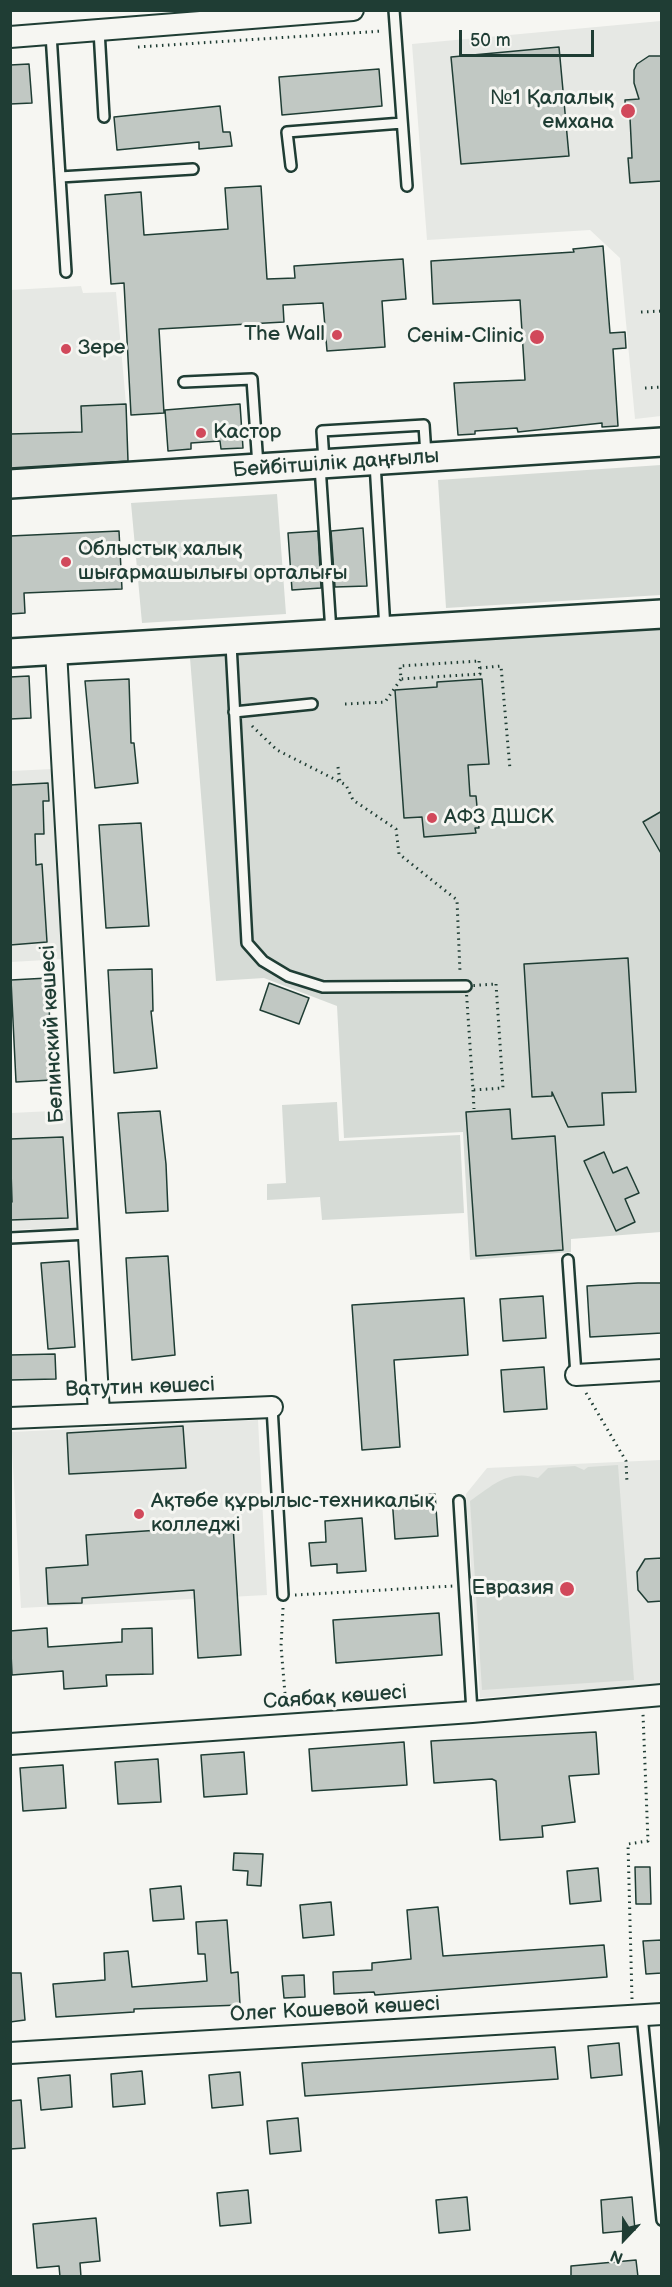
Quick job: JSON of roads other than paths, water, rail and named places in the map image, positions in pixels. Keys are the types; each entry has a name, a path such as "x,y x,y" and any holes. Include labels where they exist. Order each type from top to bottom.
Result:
{"main road":[{"name":"Бейбітшілік даңғылы","path":"10,484 662,442"},
{"path":"10,653 662,614"}],"street":[{"path":"10,37 238,15 353,10"},
{"name":"Белинский көшесі","path":"56,651 99,1414"},
{"path":"576,1375 662,1370"},
{"name":"Ватутин көшесі","path":"10,1418 272,1407"},
{"name":"Саябақ көшесі","path":"10,1744 471,1712 652,1696"},
{"name":"Олег Кошевой көшесі","path":"10,2053 646,2015"}],"lane":[{"path":"394,10 407,186"},
{"path":"99,30 104,117"},
{"path":"51,34 66,272"},
{"path":"291,166 287,132 402,123"},
{"path":"60,177 193,168"},
{"path":"184,382 252,379 258,469"},
{"path":"331,634 322,431 424,425 426,458"},
{"path":"375,461 385,631"},
{"path":"231,641 248,943 263,961 288,976 323,987 463,986"},
{"path":"234,712 312,704"},
{"path":"10,1238 89,1234"},
{"path":"568,1260 576,1375"},
{"path":"272,1407 283,1595"},
{"path":"459,1502 471,1712"},
{"path":"646,2015 662,2220"}],"place":[{"name":"№1 Қалалық емхана","path":"628,111"},
{"name":"The Wall","path":"337,335"},
{"name":"Сенім-Clinic","path":"537,337"},
{"name":"Зере","path":"66,349"},
{"name":"Кастор","path":"201,433"},
{"name":"Облыстық халық шығармашылығы орталығы","path":"66,562"},
{"name":"АФЗ ДШСК","path":"432,818"},
{"name":"Ақтөбе құрылыс-техникалық колледжі","path":"139,1514"},
{"name":"Евразия","path":"567,1589"}]}
